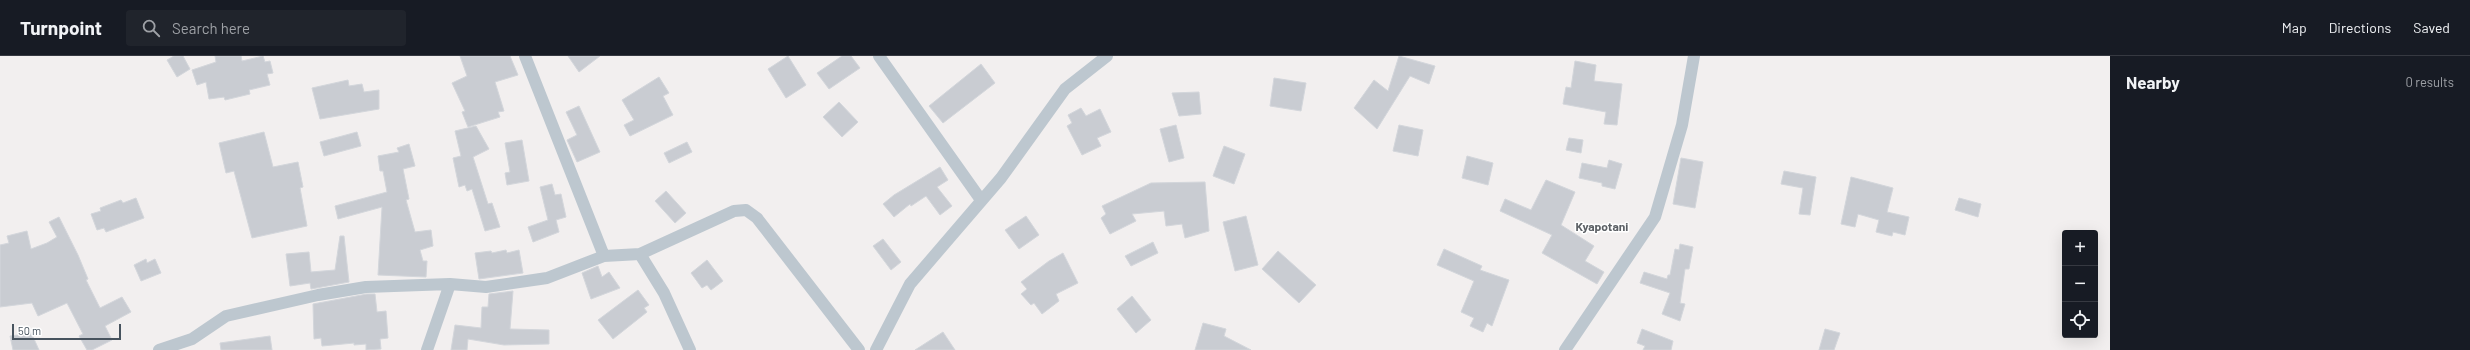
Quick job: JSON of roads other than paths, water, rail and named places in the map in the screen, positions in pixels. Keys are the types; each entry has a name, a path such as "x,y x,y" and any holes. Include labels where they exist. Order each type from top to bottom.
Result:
{"street":[{"path":"525,56 604,256"},
{"path":"879,56 981,200"},
{"path":"876,350 910,284 1001,178 1065,89 1107,56"},
{"path":"1566,350 1655,217 1682,125 1694,56"},
{"path":"159,350 192,339 226,316 366,286 450,284 486,288 547,278 604,256 640,254 734,211 746,210 758,218 859,350"},
{"path":"640,254 664,293 690,350"},
{"path":"427,350 450,284"}],"district":[{"name":"Kyapotani","path":"1602,227"}]}
